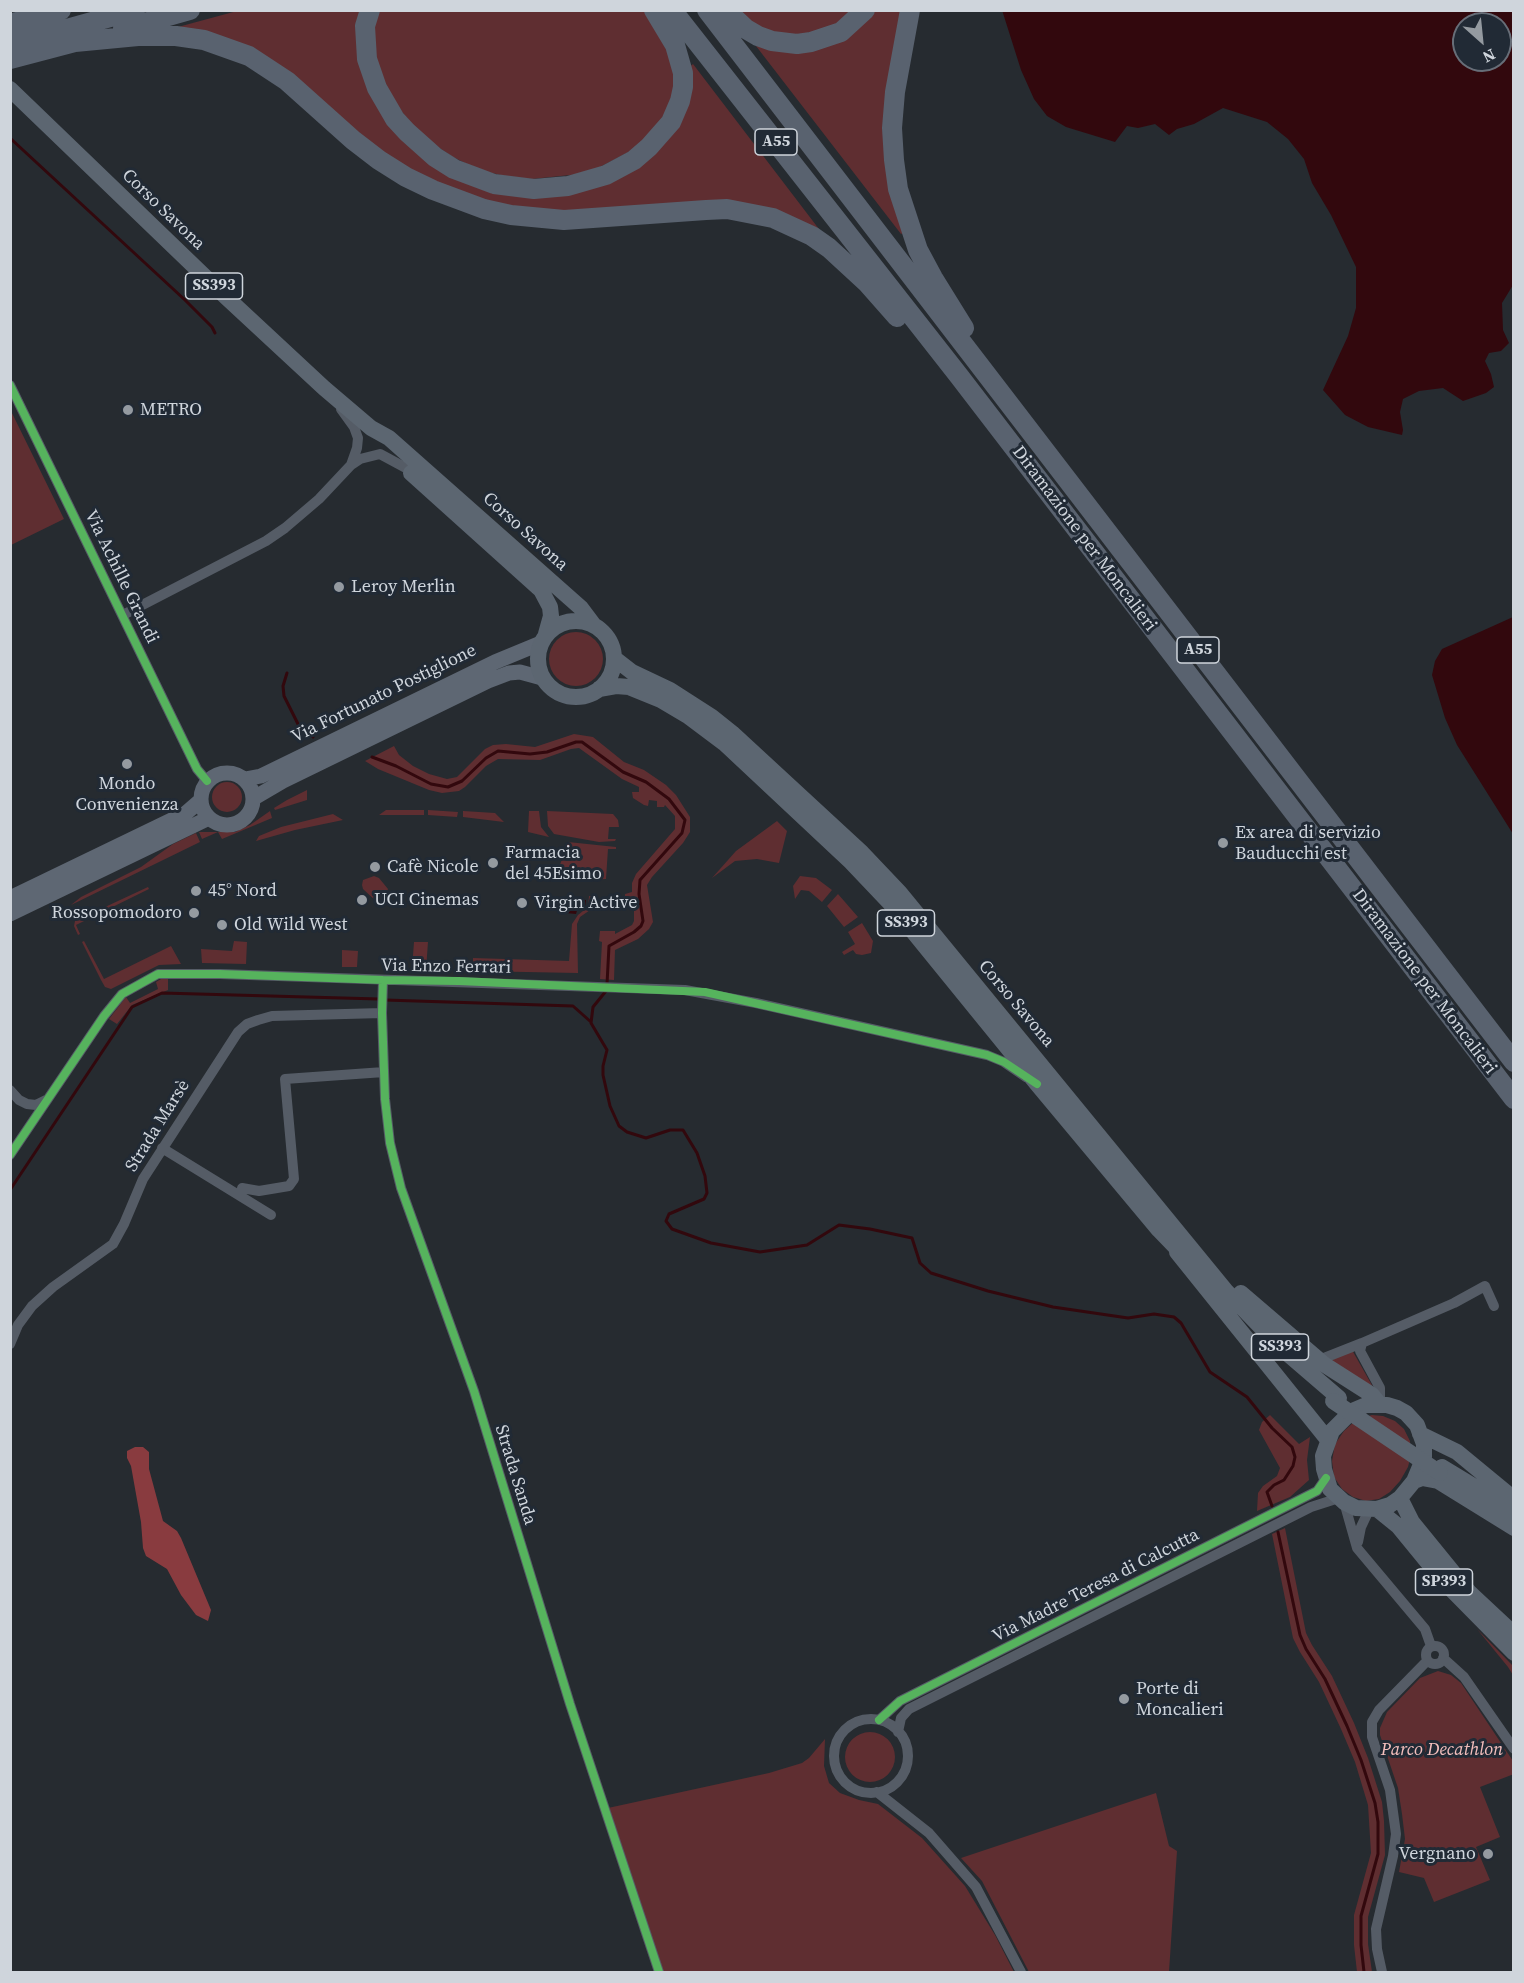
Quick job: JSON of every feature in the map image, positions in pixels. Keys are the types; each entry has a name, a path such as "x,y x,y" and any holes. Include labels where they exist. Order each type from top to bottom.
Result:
{"highway":[{"path":"10,13 18,10"},
{"path":"10,24 61,10"},
{"path":"10,45 135,10"},
{"path":"10,59 190,10"},
{"path":"370,10 365,26 367,59 377,88 395,119 406,132 435,158 454,170 494,184 534,189 568,186 606,176 634,160 650,147 670,122 680,101 683,73 675,45 654,10"},
{"name":"Diramazione per Moncalieri","path":"672,10 959,376 1514,1099"},
{"name":"Diramazione per Moncalieri","path":"707,10 1514,1062"},
{"path":"726,10 746,29 758,36 772,41 797,44 841,32 865,10"},
{"path":"910,10 895,92 892,128 898,189 918,250 972,340 995,386"},
{"path":"75,42 138,36 176,36 204,40 249,56 287,81 379,160 433,190 484,209 511,215 564,220 727,209 773,219 812,236 829,248 883,301 926,351 959,376"}],"main road":[{"name":"Corso Savona","path":"10,89 105,182 324,388 371,428 389,438 581,608 593,624 607,636 612,645 614,658 632,672 670,690 712,717 862,853 900,893 1164,1226"},
{"name":"Corso Savona","path":"371,428 406,468 541,590 550,607 551,616 537,654 538,667 549,687 568,696 579,697 589,695 599,689 616,686 629,687 661,700 704,727 731,750 828,839 889,902 1037,1084 1289,1365 1313,1386 1514,1519"},
{"path":"543,638 556,626 568,621 593,624"},
{"path":"599,689 613,670 614,658"},
{"path":"1164,1226 1319,1360 1372,1395 1380,1405"},
{"path":"1164,1226 1328,1440"},
{"path":"1366,1405 1380,1405 1397,1408 1406,1413 1417,1425 1424,1444 1424,1457 1414,1481 1400,1498 1390,1505 1373,1509 1356,1508 1341,1500 1330,1489 1323,1456 1332,1431 1352,1411 1366,1405"},
{"path":"1420,1434 1457,1452 1514,1499"},
{"name":"Corso Savona","path":"1441,1470 1514,1510"},
{"path":"1414,1481 1422,1478 1438,1481 1514,1528"},
{"name":"SP393","path":"1400,1498 1412,1522 1468,1592 1514,1634"},
{"name":"SP393","path":"1373,1509 1398,1526 1443,1581 1514,1653"}],"street":[{"name":"Via Achille Grandi","path":"10,385 197,769 207,781"},
{"path":"324,388 354,427 358,438 351,465"},
{"path":"123,615 267,541 319,500 351,465 360,459 380,454 406,468"},
{"name":"Via Fortunato Postiglione","path":"245,779 261,776 543,638"},
{"name":"Via Fortunato Postiglione","path":"254,798 488,681 509,673 520,672 543,678"},
{"path":"229,772 245,779 253,791 254,798 248,816 238,823 220,824 209,818 201,800 207,781 220,773 229,772"},
{"path":"10,898 186,813 201,800"},
{"path":"10,914 209,818"},
{"name":"Via Enzo Ferrari","path":"10,1155 102,1018 122,994 158,974 598,986 705,992 963,1049 995,1058 1037,1084"},
{"name":"Strada Sanda","path":"383,980 384,1072 390,1143 401,1188 474,1391 570,1704 660,1972"},
{"name":"Strada Marsè","path":"10,1344 18,1325 32,1306 53,1287 113,1244 124,1224 142,1179 238,1032 247,1024 273,1016 382,1010"},
{"path":"242,1188 259,1191 279,1188 289,1186 294,1179 285,1079 384,1072"},
{"path":"10,1090 19,1100 27,1104 36,1105 46,1100"},
{"path":"162,1148 271,1215"},
{"path":"1319,1360 1455,1303 1485,1286 1494,1306"},
{"path":"1362,1343 1360,1351 1380,1388 1380,1405"},
{"name":"Via Madre Teresa di Calcutta","path":"879,1720 900,1701 1317,1491 1326,1478"},
{"path":"1341,1500 1357,1548 1425,1629 1431,1646"},
{"name":"Via Madre Teresa di Calcutta","path":"898,1732 901,1718 909,1709 1311,1507 1341,1500"},
{"path":"1357,1548 1360,1527 1373,1509"},
{"path":"1431,1646 1441,1648 1443,1652 1443,1658 1438,1663 1434,1664 1427,1660 1425,1653 1431,1646"},
{"path":"1443,1658 1464,1677 1514,1749"},
{"path":"1382,1972 1377,1950 1376,1929 1396,1834 1390,1790 1372,1737 1372,1722 1379,1710 1427,1660"},
{"path":"867,1719 879,1720 898,1732 908,1754 903,1774 896,1783 877,1792 865,1792 854,1789 844,1782 834,1761 839,1738 846,1729 856,1722 867,1719"},
{"path":"896,1783 896,1796 900,1810"},
{"path":"877,1792 929,1833 976,1887 1022,1972"}],"green space":[{"path":"237,11 362,11 383,111 502,192 642,162 688,68 693,64 822,233 785,217 542,212 465,196 395,162 330,109 178,27"},
{"path":"378,11 647,11 673,62 675,84 672,103 664,119 640,146 600,167 580,174 532,179 479,170 429,141 394,102 375,58 375,23"},
{"path":"735,11 855,11 836,27 787,37 760,28"},
{"path":"874,11 903,11 895,52 903,233 901,234 756,46 757,44 767,48"},
{"path":"10,409 64,519 11,545 10,545"},
{"path":"571,632 581,632 591,636 599,644 603,659 599,674 591,682 581,686 571,686 561,682 553,674 549,664 549,654 553,644 561,636"},
{"path":"574,734 593,737 624,762 644,770 666,785 676,795 690,817 690,832 647,885 653,922 638,939 615,950 614,980 600,979 602,942 599,941 600,931 615,931 615,934 632,925 634,902 625,902 625,894 632,892 632,883 636,874 675,829 675,816 665,805 657,807 657,801 649,800 648,806 633,798 632,792 639,792 639,787 622,779 579,748 540,760 498,759 486,766 459,791 442,793 378,769 365,761 394,746 399,755 413,766 447,779 457,777 485,749 493,745 535,747"},
{"path":"227,782 238,786 242,797 238,808 227,812 216,808 212,797 216,786"},
{"path":"307,790 307,800 275,810 274,808"},
{"path":"386,810 424,810 424,815 379,815"},
{"path":"428,810 458,812 457,817 428,815"},
{"path":"270,811 272,818 222,839 218,832 235,832"},
{"path":"463,811 495,813 504,822 463,817"},
{"path":"529,811 539,811 541,827 549,837 528,832"},
{"path":"547,811 613,814 618,820 619,827 609,827 608,839 616,839 599,842 554,834 548,826"},
{"path":"333,814 343,820 256,841 259,836 281,827"},
{"path":"777,821 787,831 779,863 757,859 735,861 712,878 736,851"},
{"path":"199,832 218,832 202,839"},
{"path":"196,833 200,842 71,905 81,897 141,867 173,844"},
{"path":"568,842 616,847 616,849 608,849 606,879 562,881 555,879"},
{"path":"374,876 379,878 388,889 385,898 377,902 363,889 362,885 363,880"},
{"path":"800,876 816,878 832,890 822,902 809,891 801,890 795,899 793,886"},
{"path":"148,887 149,889 76,925 80,934 78,935 74,926 75,921"},
{"path":"838,894 858,917 844,927 827,906"},
{"path":"589,896 594,896 593,908 580,917 577,924 578,973 473,971 473,958 569,961 572,924 588,907"},
{"path":"862,923 873,941 871,953 856,954 853,950 844,955 842,952 855,944 848,932"},
{"path":"84,941 104,979 171,946 181,964 159,965 111,989 105,987 101,980 82,942"},
{"path":"234,941 247,942 246,964 202,963 201,949 232,951"},
{"path":"414,942 428,942 426,970 412,969"},
{"path":"342,950 358,951 357,967 342,967"},
{"path":"168,979 168,990 132,1005 117,1024 109,1019 126,997 130,1003 158,989 156,982"},
{"path":"1352,1350 1373,1387 1330,1364 1335,1357"},
{"path":"1270,1415 1299,1444 1310,1437 1307,1460 1309,1480 1290,1497 1257,1511 1258,1493 1263,1486 1277,1476 1280,1468 1259,1430 1262,1422"},
{"path":"1372,1415 1383,1416 1395,1421 1404,1429 1410,1441 1411,1455 1408,1467 1390,1492 1379,1499 1366,1501 1353,1497 1342,1489 1334,1477 1332,1461 1335,1444 1344,1431 1356,1420"},
{"path":"1285,1528 1306,1633 1332,1676 1354,1723 1382,1802 1385,1855 1368,1917 1368,1944 1372,1972 1357,1972 1354,1945 1354,1915 1371,1853 1368,1805 1355,1762 1341,1729 1319,1682 1293,1638 1272,1534"},
{"path":"1477,1629 1513,1666 1513,1675 1508,1667"},
{"name":"Parco Decathlon","path":"1438,1671 1451,1675 1461,1683 1513,1761 1514,1774 1480,1787 1500,1837 1476,1847 1490,1880 1434,1902 1424,1878 1399,1872 1405,1839 1402,1814 1398,1788 1380,1735 1380,1728 1387,1712 1420,1678"},
{"path":"865,1732 875,1732 888,1739 895,1752 895,1762 888,1775 875,1782 865,1782 856,1778 849,1771 845,1762 845,1752 849,1743 856,1736"},
{"path":"825,1739 824,1766 829,1783 840,1793 878,1804 922,1838 965,1886 995,1935 1014,1972 663,1972 608,1808 769,1773 802,1763"},
{"path":"1156,1793 1169,1846 1177,1851 1169,1972 1029,1972 982,1881 961,1858"}],"shaded area":[{"path":"1002,10 1513,11 1513,285 1502,303 1503,330 1509,343 1501,351 1489,353 1485,361 1494,387 1486,393 1463,401 1443,388 1419,391 1403,399 1400,412 1402,435 1368,427 1345,415 1323,390 1348,336 1356,308 1356,267 1331,215 1312,183 1304,159 1288,139 1267,122 1223,108 1169,135 1155,124 1138,128 1127,126 1115,142 1066,127 1047,116 1034,99 1021,70"},
{"path":"1514,617 1513,834 1457,745 1445,718 1432,675 1435,661 1442,649"},
{"path":"564,899 586,900 585,907 578,907 576,914 566,913"},
{"path":"135,1447 143,1447 149,1452 149,1469 163,1521 177,1531 181,1538 211,1610 208,1621 196,1615 181,1595 167,1569 146,1556 131,1466 127,1458 127,1451"}],"waterway":[{"path":"10,138 185,300 212,327 215,333"},
{"path":"287,673 283,686 284,696 299,726 313,737"},
{"path":"372,757 396,766 431,784 448,787 462,781 486,758 498,751 530,754 547,752 582,742 623,772 646,782 669,799 685,820 682,833 640,880 639,894 643,921 634,932 609,946 607,984"},
{"path":"606,991 593,1007 591,1023 607,1050 603,1075 610,1106 619,1126 627,1132 646,1138 670,1130 683,1130 697,1153 705,1176 707,1193 704,1199 669,1214 666,1221 672,1229 711,1243 760,1252 807,1245 839,1225 870,1229 912,1238 920,1263 931,1273 988,1291 1053,1307 1128,1318 1154,1314 1174,1317 1181,1323 1210,1372 1247,1397 1272,1428 1292,1447 1295,1457 1293,1466 1284,1480 1267,1492 1272,1506"},
{"path":"10,1190 132,1007 162,993 379,999"},
{"path":"385,1000 573,1006 591,1022"},
{"path":"1278,1532 1300,1635 1325,1679 1347,1726 1375,1803 1378,1822 1378,1854 1361,1916 1364,1972"}],"cycle path":[{"path":"10,385 197,769 207,781"},
{"path":"10,1155 104,1016 122,994 158,974 459,981 705,992 987,1055 1004,1062 1037,1084"},
{"path":"383,980 385,1099 390,1143 401,1188 474,1391 570,1704 659,1972"},
{"path":"879,1720 900,1701 1317,1491 1326,1478"}],"place":[{"name":"METRO","path":"128,410"},
{"name":"Leroy Merlin","path":"339,587"},
{"name":"Mondo Convenienza","path":"127,764"},
{"name":"Ex area di servizio Bauducchi est","path":"1223,843"},
{"name":"Farmacia del 45Esimo","path":"493,863"},
{"name":"Cafè Nicole","path":"375,867"},
{"name":"45° Nord","path":"196,891"},
{"name":"UCI Cinemas","path":"362,900"},
{"name":"Virgin Active","path":"522,903"},
{"name":"Rossopomodoro","path":"194,913"},
{"name":"Old Wild West","path":"222,925"},
{"name":"Porte di Moncalieri","path":"1124,1699"},
{"name":"Vergnano","path":"1488,1854"}]}
